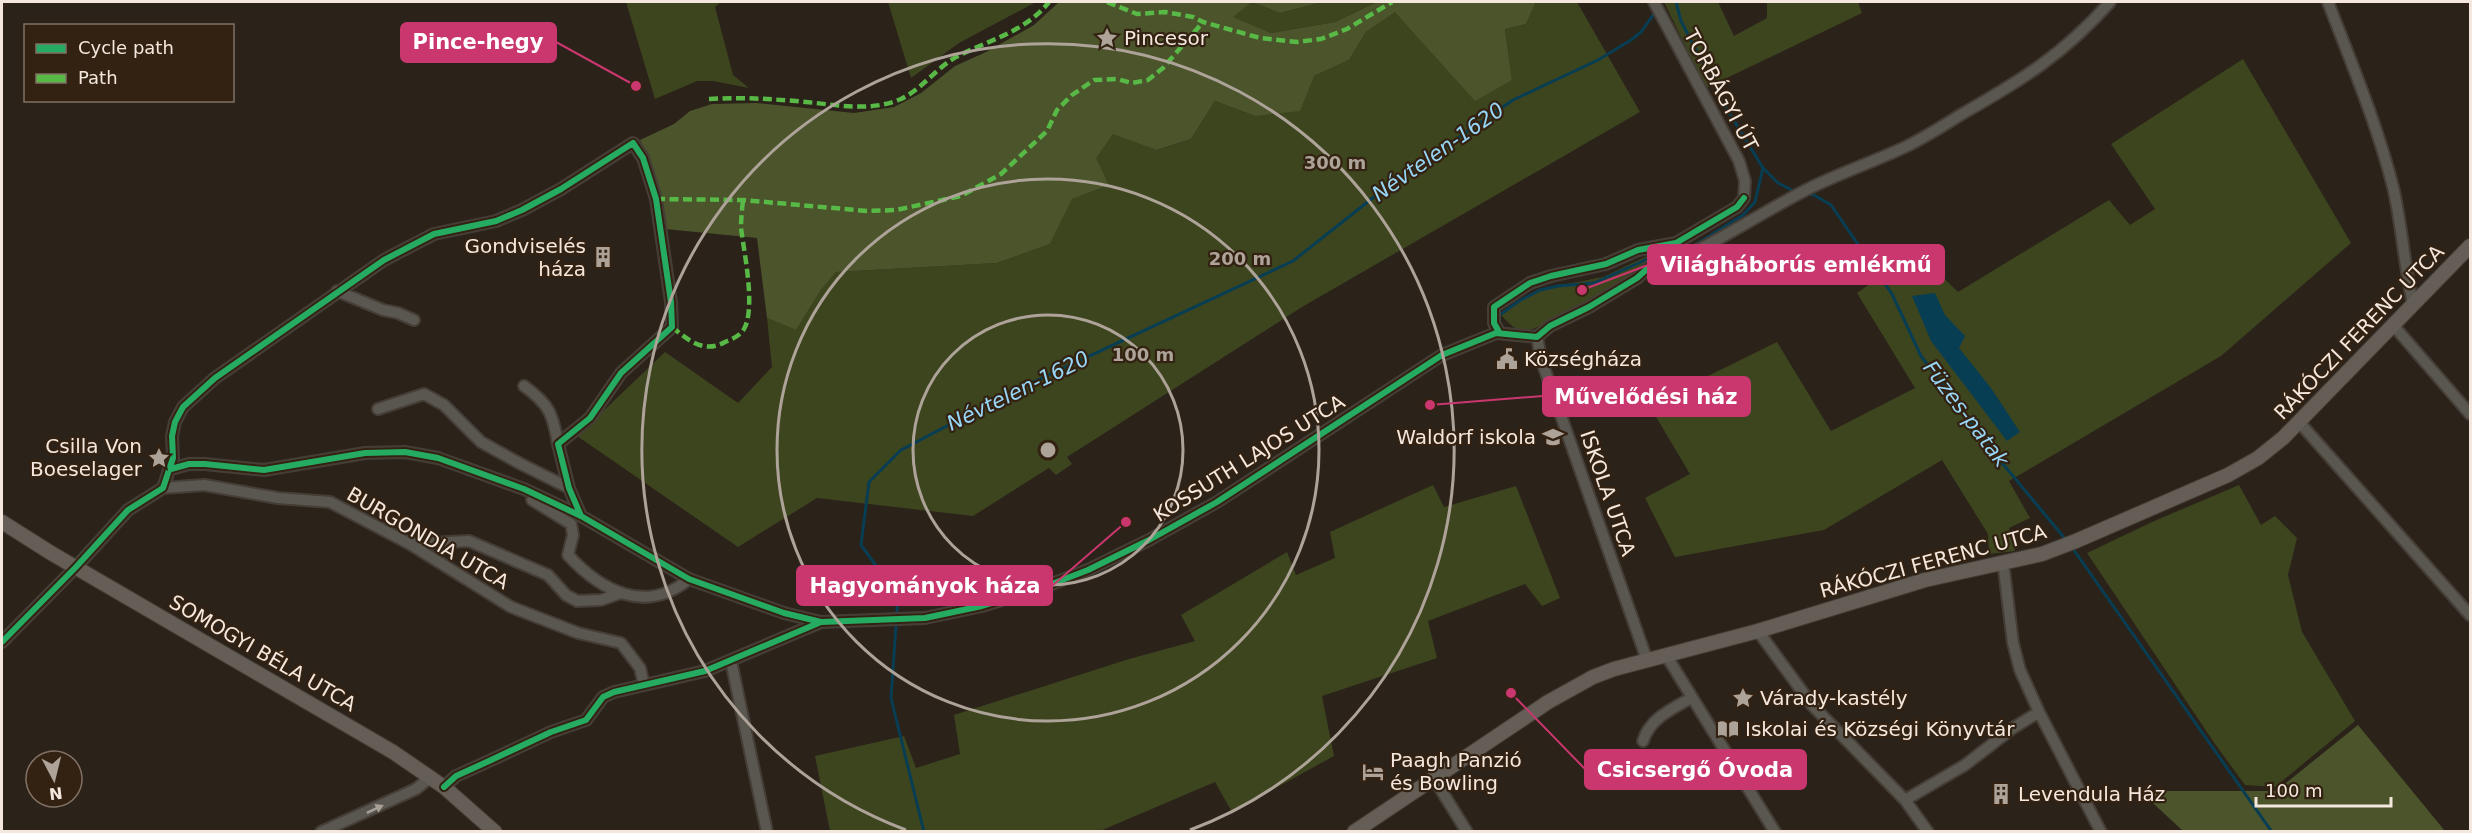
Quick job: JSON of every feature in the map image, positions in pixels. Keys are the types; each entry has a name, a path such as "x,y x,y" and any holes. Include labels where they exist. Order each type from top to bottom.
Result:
{"main road":[{"name":"RÁKÓCZI FERENC UTCA","path":"1354,831 1569,689 1614,669 1758,631 1925,580 2042,554 2070,544 2243,467 2267,451 2299,422 2470,246"},
{"name":"SOMOGYI BÉLA UTCA","path":"2,522 345,723 444,786 495,831"}],"street":[{"name":"KOSSUTH LAJOS UTCA","path":"1644,273 1670,264 1717,241 1760,214 1807,189 1851,168 1907,146 2012,86 2057,54 2088,27 2110,2"},
{"path":"2328,2 2386,161 2393,188 2408,284 2414,304"},
{"name":"TORBÁGYI ÚT","path":"1656,5 1739,161 1745,181 1744,198"},
{"path":"2,642 128,510 163,488 173,458 171,449 175,422 183,407 197,393 337,291 384,260 424,238 453,229 496,221 522,210 561,189 633,143 643,158 656,200 671,302 672,327 621,373 590,418 558,444"},
{"name":"KOSSUTH LAJOS UTCA","path":"1495,324 1537,337 1550,326 1588,307 1644,273 1676,243 1737,207 1744,198"},
{"path":"1744,198 1760,214"},
{"name":"KOSSUTH LAJOS UTCA","path":"1495,324 1494,307 1530,283 1606,264 1638,250 1676,243"},
{"path":"337,291 414,320"},
{"name":"KOSSUTH LAJOS UTCA","path":"732,661 821,622 925,618 982,606 1088,570 1149,540 1217,502 1442,355 1472,341 1495,324"},
{"path":"2393,325 2470,414"},
{"name":"ISKOLA UTCA","path":"1537,337 1541,359 1647,660"},
{"path":"524,386 544,403 553,417 570,488 581,516"},
{"path":"378,409 424,394 444,405 481,442 570,488"},
{"path":"2299,422 2470,615"},
{"path":"171,469 189,464 205,464 264,470 365,453 405,452 438,458 524,489 581,516 689,579 784,613 821,622"},
{"path":"171,469 175,471 182,485"},
{"path":"492,479 571,524 573,535 568,555 591,577 618,594 635,596 664,594 672,592 689,579"},
{"name":"BURGONDIA UTCA","path":"163,488 204,485 278,498 330,502 410,544 531,617 578,633 621,643 629,650 640,668 644,685"},
{"path":"410,544 469,542 548,575 566,595 577,601 601,600 618,594"},
{"path":"2003,562 2013,644 2024,679 2101,831"},
{"path":"1758,631 1812,705 1905,800 1928,831"},
{"path":"1666,655 1775,831"},
{"path":"444,786 456,776 551,732 586,720 603,697 614,692 705,671 732,661 767,831"},
{"path":"1643,741 1647,732 1661,715 1691,698"},
{"path":"1905,800 1965,765 2013,728 2039,712"},
{"path":"321,831 412,791 430,777"},
{"path":"1433,777 1467,831"}],"green space":[{"path":"626,2 721,2 715,7 733,75 749,88 713,81 697,81 655,99"},
{"path":"888,2 1036,2 959,43 911,78"},
{"path":"1059,2 1252,2 1233,17 1271,33 1335,22 1377,2 1536,2 1526,24 1505,29 1512,80 1475,101 1395,12 1366,32 1349,60 1314,76 1300,111 1255,116 1215,101 1191,139 1157,150 1113,134 1096,158 1109,185 1072,199 1050,244 997,263 836,272 821,290 796,330 767,318 757,238 665,229 657,184 640,140 674,124 690,111 712,104 757,103 854,113 894,107 921,93 955,66 986,52 1034,25"},
{"path":"1252,2 1280,13 1322,2 1377,2 1335,22 1271,33 1232,17"},
{"path":"1252,2 1322,2 1280,13"},
{"path":"1536,2 1577,2 1640,112 1302,307 1067,457 1072,464 1056,475 1049,468 973,516 817,498 738,547 577,436 665,352 738,403 772,367 767,318 796,330 821,290 836,272 997,263 1050,244 1071,199 1109,185 1095,158 1113,133 1158,150 1191,139 1215,101 1255,116 1314,76 1349,60 1366,32 1395,11 1512,80 1505,29 1526,24"},
{"path":"1664,2 1718,2 1734,36 1767,18 1767,2 1858,2 1862,13 1706,88"},
{"path":"2243,59 2351,243 2221,356 2009,481 2030,518 2009,528 2015,551 1989,554 1988,534 1942,460 1824,530 1675,557 1645,498 1690,474 1649,405 1777,342 1831,431 1915,388 1857,293 1916,251 1958,292 2109,200 2130,225 2155,209 2111,144"},
{"path":"1660,253 1663,257 1569,312 1532,329 1519,330 1500,314 1537,290 1603,277 1647,256"},
{"path":"1433,485 1444,507 1516,486 1560,598 1542,606 1525,584 1428,621 1437,658 1322,696 1334,756 1232,812 1215,782 1100,831 830,831 815,756 904,736 916,768 960,754 954,715 1129,659 1195,641 1181,615 1287,552 1296,575 1335,558 1330,532"},
{"path":"2239,485 2261,525 2275,516 2297,538 2288,575 2302,632 2355,721 2275,787 2245,785 2087,553"},
{"path":"2358,725 2445,831 2183,831 2140,791 2276,791"}],"water":[{"path":"1935,293 1945,315 1965,336 1959,348 1991,388 2020,432 2007,441 1931,341 1912,296"}],"waterway":[{"name":"Füzes-patak","path":"1676,2 1681,21 1725,106 1763,168 1778,183 1796,192"},
{"name":"Névtelen-1620","path":"924,832 891,698 898,596 861,545 869,482 901,450 1008,394 1293,261 1384,189 1513,100 1598,60 1631,40 1641,32 1656,11"},
{"path":"1690,248 1743,215 1755,202 1763,168"},
{"name":"Füzes-patak","path":"1806,194 1814,195 1831,205 1892,294 1921,356 1993,452 2067,541"},
{"path":"1497,317 1519,301 1540,290 1594,283 1652,257"},
{"name":"Füzes-patak","path":"2071,546 2272,832"}],"marked path":[{"path":"709,99 770,99 854,106 890,103 917,89 960,55 1019,27 1040,12 1049,2"},
{"path":"1107,2 1137,14 1165,12 1193,17 1260,38 1297,42 1321,39 1347,29 1392,2"},
{"path":"656,199 743,200 867,211 896,210 961,196 1001,174 1047,131 1057,110 1072,95 1094,80 1117,79 1132,83 1148,80 1163,68 1203,22"},
{"path":"672,327 690,341 710,347 733,338 744,329 749,308 749,294 741,228 743,200"}],"cycle path":[{"path":"2,642 128,510 163,488 173,458 172,436 175,422 183,407 215,378 384,260 434,234 496,221 522,210 561,189 633,143 643,158 656,199 671,302 672,327 621,373 590,418 558,444 569,488 581,516"},
{"path":"444,787 456,776 551,732 586,720 603,697 614,692 705,671 821,622 925,618 982,606 1044,587 1088,570 1149,540 1217,502 1442,355 1496,333 1537,337 1550,326 1589,307 1637,278 1676,243 1737,207 1744,198"},
{"path":"1499,332 1494,323 1494,307 1530,283 1606,264 1638,250 1676,243"},
{"path":"171,469 189,464 205,464 264,470 365,453 405,452 438,458 524,489 581,516 689,579 784,613 821,622"}],"place":[{"name":"Pincesor","path":"1107,38"},
{"name":"Pince-hegy","path":"636,86"},
{"name":"Gondviselés háza","path":"603,257"},
{"name":"Világháborús emlékmű","path":"1582,290"},
{"name":"Községháza","path":"1507,359"},
{"name":"Művelődési ház","path":"1430,405"},
{"name":"Waldorf iskola","path":"1553,437"},
{"name":"Csilla Von Boeselager","path":"159,458"},
{"name":"Hagyományok háza","path":"1126,522"},
{"name":"Csicsergő Óvoda","path":"1511,693"},
{"name":"Várady-kastély","path":"1743,698"},
{"name":"Iskolai és Községi Könyvtár","path":"1728,729"},
{"name":"Paagh Panzió és Bowling","path":"1373,772"},
{"name":"Levendula Ház","path":"2001,794"}]}
